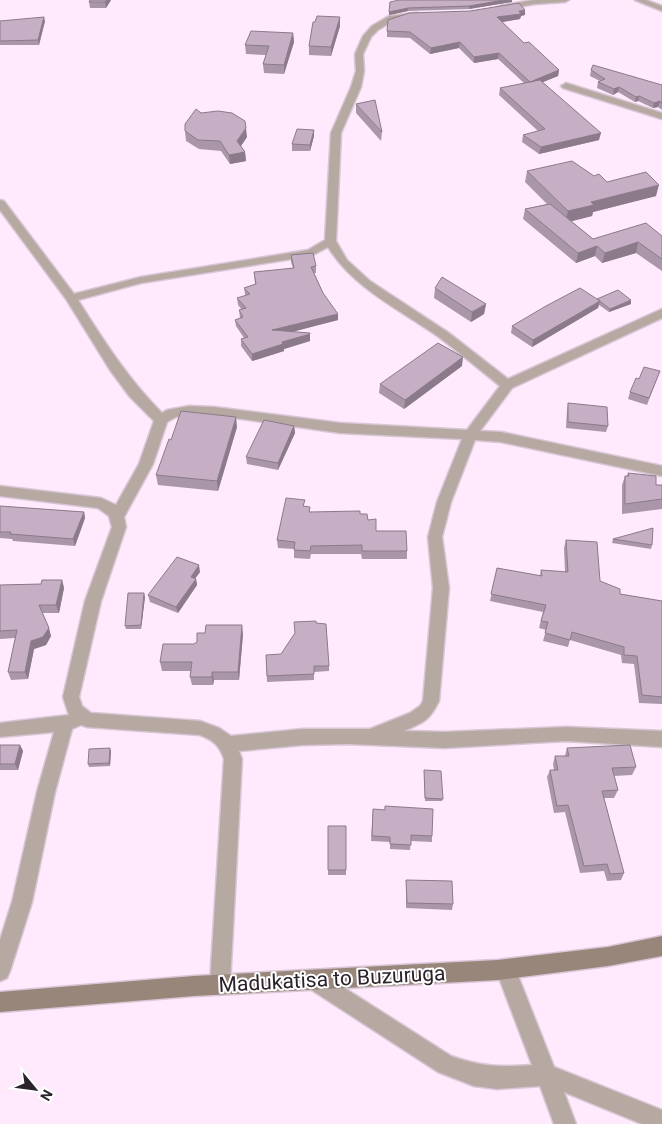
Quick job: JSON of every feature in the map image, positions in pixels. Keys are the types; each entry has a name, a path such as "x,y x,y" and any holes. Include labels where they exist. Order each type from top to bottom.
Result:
{"main road":[{"name":"Madukatisa to Buzuruga","path":"0,1002 220,984 506,970 624,954 662,946"}],"street":[{"path":"487,10 535,2 565,0"},
{"path":"639,0 662,9"},
{"path":"430,14 399,16 384,22 367,36 358,54 360,71 356,87 336,133 330,241 340,257 366,283 445,336 507,385"},
{"path":"566,86 662,116"},
{"path":"0,203 71,298 114,366 135,394 161,420"},
{"path":"314,252 330,241"},
{"path":"71,298 141,280 314,252 340,257"},
{"path":"372,737 416,718 426,711 431,701 441,588 436,537 444,502 471,434 507,385 662,313"},
{"path":"118,516 146,464 161,420 172,413 189,410 214,411 340,428 471,434 536,443 662,471"},
{"path":"0,491 101,504 112,508 118,516 119,527 93,601 71,697 75,710 87,720"},
{"path":"0,730 87,720 200,728 217,734 228,744 233,758 220,984"},
{"path":"0,971 22,902 46,792 66,721"},
{"path":"228,744 303,737 445,740 566,734 662,739"},
{"path":"506,970 565,1124"},
{"path":"314,980 446,1065 474,1075 497,1078 546,1075 662,1121"}],"building":[{"path":"90,0 107,0 105,2 89,2"},
{"path":"399,0 504,0 469,6 408,8 389,12 390,2"},
{"path":"519,3 525,10 519,11 521,14 497,17 524,43 529,42 559,70 530,82 499,53 474,57 460,42 431,48 410,32 387,31 388,20 409,13 470,11"},
{"path":"317,16 340,17 331,47 309,46 313,22 315,22"},
{"path":"44,17 38,40 0,41 0,21"},
{"path":"251,31 293,33 284,65 263,64 269,46 245,45"},
{"path":"593,65 662,85 662,104 660,101 654,103 639,96 636,97 619,87 614,89 598,82 605,79 591,70"},
{"path":"540,80 601,133 541,147 523,135 545,129 500,88"},
{"path":"375,100 382,132 356,104"},
{"path":"196,109 201,113 218,111 232,113 245,121 246,128 237,141 245,152 229,155 220,141 198,140 185,131 185,124"},
{"path":"297,129 314,130 310,145 292,144"},
{"path":"572,161 594,176 599,174 607,182 646,172 659,185 591,202 594,205 568,211 527,171"},
{"path":"550,204 593,239 646,223 662,236 662,259 638,242 605,253 597,246 578,253 525,209"},
{"path":"313,253 316,266 311,267 323,293 338,314 272,330 310,334 282,342 283,344 252,354 241,339 248,337 235,320 243,317 239,310 246,308 237,298 250,294 244,288 256,284 254,272 294,268 291,255"},
{"path":"442,277 486,304 472,312 435,288"},
{"path":"580,288 600,301 533,340 512,326 546,306"},
{"path":"618,290 631,300 610,309 597,299"},
{"path":"438,343 463,357 405,400 380,384"},
{"path":"644,367 660,371 649,398 630,392 636,378 639,379"},
{"path":"568,403 607,407 608,426 568,422"},
{"path":"181,411 236,417 217,481 156,475"},
{"path":"264,420 294,426 278,463 246,457"},
{"path":"628,473 656,476 656,485 662,485 662,499 625,504 625,476 629,476"},
{"path":"286,498 305,500 303,506 310,507 309,512 360,511 360,514 367,514 368,520 376,519 376,531 406,531 407,551 362,551 362,545 311,546 310,551 294,550 295,542 277,540"},
{"path":"0,506 84,512 73,539 0,532"},
{"path":"653,528 652,545 613,539"},
{"path":"566,540 597,542 600,581 620,589 620,594 662,601 662,697 642,695 637,656 624,655 624,647 572,632 570,640 545,633 548,622 541,621 546,605 491,594 497,568 542,576 541,570 568,572"},
{"path":"177,557 199,565 191,577 196,579 176,607 148,595"},
{"path":"42,580 62,580 56,605 39,605 49,628 43,637 31,641 25,672 8,672 17,630 0,631 0,585 41,584"},
{"path":"128,593 144,593 141,625 125,626"},
{"path":"316,621 316,623 326,624 329,666 314,666 314,674 267,676 266,655 281,654 295,633 294,622"},
{"path":"206,625 242,625 238,672 212,672 212,677 190,677 192,662 160,662 163,644 194,644 197,642 197,633 205,633"},
{"path":"0,745 20,745 15,764 0,764"},
{"path":"630,745 636,767 612,768 618,790 602,791 624,873 610,874 607,864 584,866 568,805 557,806 550,770 558,770 555,756 569,756 567,748"},
{"path":"110,748 109,763 88,764 89,749"},
{"path":"424,770 441,771 443,799 425,798"},
{"path":"385,806 433,809 432,836 411,835 411,845 390,844 390,837 372,836 373,809 385,810"},
{"path":"328,826 346,826 346,870 328,870"},
{"path":"406,880 452,881 453,904 407,903"}]}
